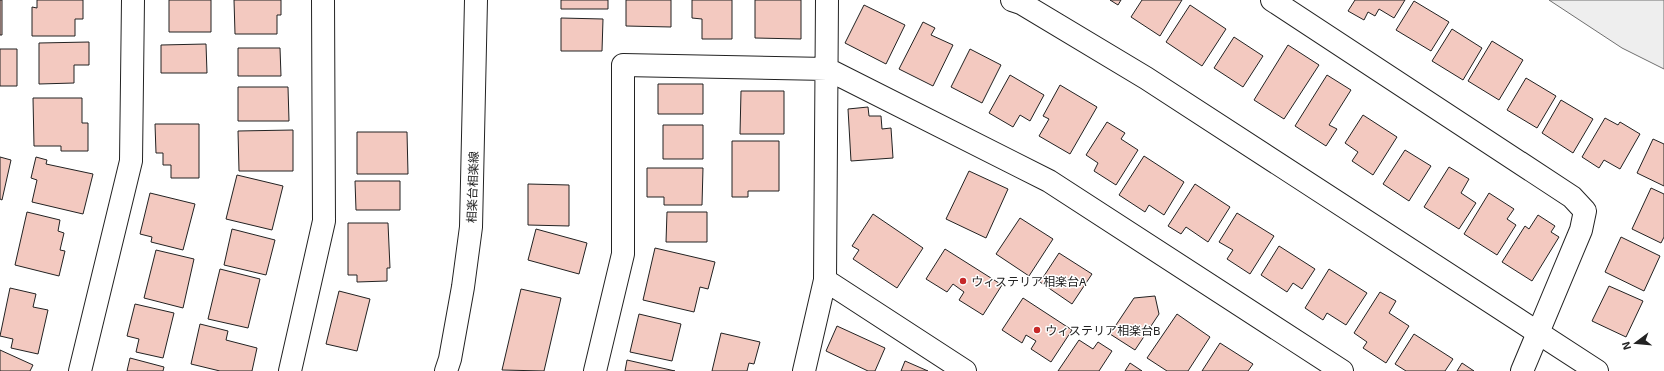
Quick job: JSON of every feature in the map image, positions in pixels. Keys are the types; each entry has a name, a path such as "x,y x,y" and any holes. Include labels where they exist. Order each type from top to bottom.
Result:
{"street":[{"path":"80,371 131,161 133,0"},
{"path":"290,371 324,221 323,0"},
{"name":"相楽台相楽線","path":"446,371 450,359 464,286 471,227 476,0"},
{"path":"804,371 825,280 827,0"},
{"path":"1012,0 1020,3 1146,78 1597,371"},
{"path":"1272,0 1572,197 1585,211 1582,230 1522,371"},
{"path":"595,371 622,254 623,65 827,69 1049,181 1342,371"},
{"path":"825,280 966,371"}],"shaded area":[{"path":"1549,0 1664,0 1664,69 1622,48"}],"building":[{"path":"0,0 2,0 2,35 0,35"},
{"path":"37,0 83,0 83,19 75,19 75,36 32,36 32,7 37,8"},
{"path":"169,0 211,0 211,32 169,32"},
{"path":"234,0 281,0 281,15 277,15 277,34 235,34"},
{"path":"561,0 608,0 608,9 561,9"},
{"path":"626,0 671,0 671,27 626,26"},
{"path":"692,0 732,0 732,39 702,39 702,19 692,18"},
{"path":"755,0 801,0 801,39 755,38"},
{"path":"1110,0 1121,0 1118,5"},
{"path":"1142,0 1182,0 1160,36 1131,17"},
{"path":"1355,0 1405,0 1394,18 1379,9 1375,16 1368,12 1364,20 1348,11"},
{"path":"1414,1 1449,22 1431,51 1396,30"},
{"path":"864,5 905,25 886,64 845,43"},
{"path":"1190,5 1226,29 1202,66 1166,42"},
{"path":"561,18 603,19 602,51 561,51"},
{"path":"923,22 935,28 931,35 953,45 933,86 899,69"},
{"path":"1452,29 1482,48 1463,80 1432,61"},
{"path":"1234,37 1263,56 1243,87 1214,68"},
{"path":"1492,41 1523,60 1499,100 1468,81"},
{"path":"89,42 89,65 74,65 74,83 39,84 39,43"},
{"path":"206,44 207,73 161,73 161,45"},
{"path":"1288,45 1319,65 1284,119 1254,100"},
{"path":"238,48 280,48 281,76 238,76"},
{"path":"0,49 17,49 17,86 0,86"},
{"path":"970,49 1001,65 982,103 951,87"},
{"path":"1010,75 1044,95 1030,121 1020,115 1013,127 989,113"},
{"path":"1327,75 1351,90 1329,125 1337,129 1326,146 1295,126"},
{"path":"1526,78 1556,96 1537,128 1507,110"},
{"path":"658,84 703,84 703,114 658,114"},
{"path":"1060,85 1097,107 1070,154 1039,136 1049,119 1043,116"},
{"path":"238,87 288,87 289,121 238,121"},
{"path":"741,91 784,91 784,134 740,134"},
{"path":"33,98 82,98 82,123 88,123 88,151 61,151 61,146 34,146"},
{"path":"1561,100 1593,119 1573,153 1542,133"},
{"path":"868,107 869,116 881,116 882,129 891,128 893,158 851,161 848,109"},
{"path":"1363,115 1397,137 1373,175 1352,161 1358,152 1345,143"},
{"path":"1605,118 1618,125 1620,122 1640,134 1620,169 1604,160 1599,168 1582,157"},
{"path":"1107,122 1125,133 1121,139 1138,150 1116,185 1094,171 1098,163 1086,155"},
{"path":"155,124 199,124 199,178 171,178 171,165 163,165 163,153 156,153"},
{"path":"663,125 703,125 703,159 663,159"},
{"path":"293,130 293,171 239,171 238,131"},
{"path":"357,132 407,132 408,174 357,174"},
{"path":"1653,139 1664,144 1664,186 1637,173"},
{"path":"732,141 779,141 779,191 748,191 748,197 732,197"},
{"path":"1405,150 1431,166 1409,201 1383,184"},
{"path":"1144,156 1184,182 1164,215 1149,205 1145,212 1119,195"},
{"path":"0,157 11,160 2,200 0,199"},
{"path":"36,157 47,160 46,164 93,174 83,214 32,202 37,180 31,178"},
{"path":"1449,167 1469,179 1461,193 1476,203 1459,229 1424,207"},
{"path":"647,168 703,168 702,205 664,205 664,197 647,197"},
{"path":"969,171 1008,189 986,238 946,219"},
{"path":"237,175 283,186 272,230 226,219"},
{"path":"355,181 400,181 400,210 356,210"},
{"path":"528,184 569,185 569,226 528,225"},
{"path":"1195,184 1230,207 1208,242 1186,227 1181,234 1168,226"},
{"path":"1651,188 1664,194 1664,237 1661,243 1632,229"},
{"path":"150,193 195,204 183,250 151,242 152,237 140,234"},
{"path":"1489,193 1514,209 1507,219 1516,225 1497,255 1464,234"},
{"path":"27,212 60,220 58,231 64,233 60,250 65,251 59,276 15,265"},
{"path":"667,212 707,212 707,242 666,242"},
{"path":"1237,213 1274,236 1250,274 1227,259 1233,250 1219,242"},
{"path":"873,214 923,248 897,288 853,259 859,250 852,246"},
{"path":"1538,215 1555,226 1551,232 1559,237 1532,281 1502,262 1525,226 1529,229"},
{"path":"1020,218 1053,239 1029,276 996,254"},
{"path":"348,223 388,223 390,268 387,268 387,281 357,282 357,275 348,275"},
{"path":"232,229 275,240 266,275 224,265"},
{"path":"536,229 587,243 579,274 528,260"},
{"path":"1621,237 1660,256 1644,291 1605,272"},
{"path":"1279,246 1315,269 1302,289 1293,283 1287,292 1261,275"},
{"path":"655,248 715,262 708,289 700,287 694,312 643,300"},
{"name":"ウィステリア相楽台A","path":"945,249 1002,285 983,315 959,300 964,292 953,284 947,292 926,279"},
{"path":"156,250 194,259 183,308 144,298"},
{"path":"1059,253 1092,274 1072,304 1040,282"},
{"path":"220,269 260,279 248,328 208,319"},
{"path":"1329,269 1367,293 1346,325 1327,313 1323,320 1305,308"},
{"path":"1609,286 1643,301 1626,337 1592,321"},
{"path":"10,288 36,294 33,307 48,310 38,354 11,348 13,339 0,336"},
{"path":"521,289 561,298 544,371 502,370"},
{"path":"339,291 370,299 357,351 326,344"},
{"path":"1380,292 1396,301 1389,313 1409,326 1386,363 1363,348 1367,342 1354,333"},
{"path":"1155,296 1159,314 1135,350 1110,334 1134,298"},
{"name":"ウィステリア相楽台B","path":"1023,298 1072,330 1051,362 1031,349 1036,341 1026,335 1022,343 1002,330"},
{"path":"135,304 174,313 163,358 136,352 139,339 127,336"},
{"path":"639,314 681,324 672,361 630,352"},
{"path":"1177,314 1210,337 1188,371 1167,371 1147,358"},
{"path":"200,324 228,331 226,340 257,348 252,371 220,371 191,364"},
{"path":"837,326 885,348 875,371 868,371 826,351"},
{"path":"721,333 760,342 754,364 749,363 747,371 712,371"},
{"path":"1414,334 1453,359 1445,371 1406,371 1395,364"},
{"path":"1079,340 1093,349 1098,342 1112,351 1099,371 1058,371"},
{"path":"1220,343 1253,364 1248,371 1202,371"},
{"path":"0,350 33,365 30,371 0,371"},
{"path":"130,358 164,367 163,371 127,371"},
{"path":"627,360 675,371 625,371"},
{"path":"905,361 928,371 901,371"},
{"path":"1130,363 1142,371 1125,371"},
{"path":"1462,363 1474,371 1457,371"}],"place":[{"name":"ウィステリア相楽台A","path":"963,281"},
{"name":"ウィステリア相楽台B","path":"1037,330"}]}
